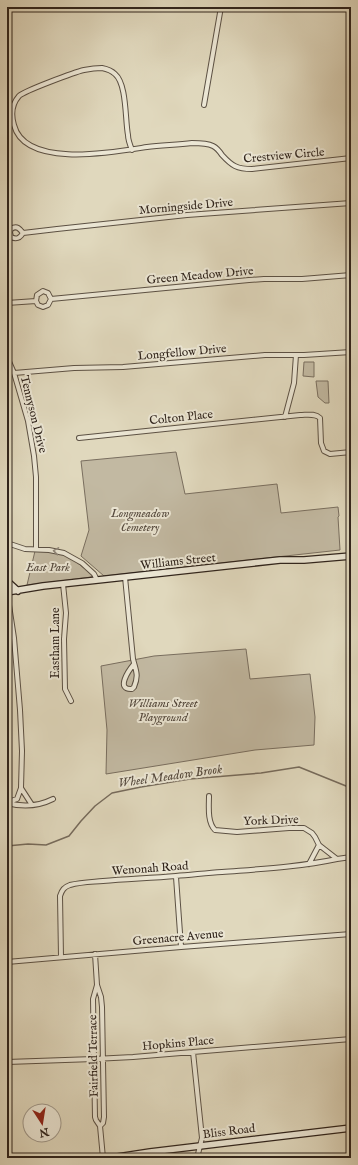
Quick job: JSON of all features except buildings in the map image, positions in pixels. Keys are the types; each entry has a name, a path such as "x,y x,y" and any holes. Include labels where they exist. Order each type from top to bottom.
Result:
{"main road":[{"name":"Williams Street","path":"7,592 97,580 280,560 304,560 351,556"},
{"path":"7,581 18,591"},
{"name":"Bliss Road","path":"111,1158 351,1128"}],"street":[{"path":"204,105 221,7"},
{"name":"Crestview Circle","path":"132,150 128,135 122,85 118,77 108,70 101,68 83,70 41,86 20,96 13,108 12,118 14,126 18,135 27,143 42,149 75,155 132,150 192,143 200,143 213,146 230,164 242,169 351,158"},
{"name":"Morningside Drive","path":"23,234 180,216 351,203"},
{"name":"Green Meadow Drive","path":"51,299 249,280 302,279 351,275"},
{"name":"Green Meadow Drive","path":"43,291 48,293 51,299 48,305 43,307 38,305 36,301 37,294 43,291"},
{"name":"Green Meadow Drive","path":"7,303 36,301"},
{"name":"Longfellow Drive","path":"14,373 74,368 123,367 266,355 351,352"},
{"path":"285,417 294,383 296,355"},
{"name":"Tennyson Drive","path":"7,357 14,373 28,421 34,456 36,477 36,549"},
{"name":"Colton Place","path":"79,438 311,415 318,416 320,420 322,447 325,452 330,454 351,452"},
{"path":"7,543 25,549 58,551 67,554 82,563 94,574 97,580"},
{"path":"125,577 133,659 137,674 134,687 130,689 125,687 124,679 134,664"},
{"name":"Eastham Lane","path":"63,584 66,614 64,639 65,689 71,701"},
{"path":"7,592 14,638 22,756 21,788 17,799 7,802"},
{"path":"21,788 32,805"},
{"name":"York Drive","path":"209,796 211,825 215,830 237,832 289,828 306,829 312,833 319,845 336,859"},
{"path":"7,802 18,805 32,805 53,799"},
{"path":"309,864 319,845"},
{"path":"336,859 351,857"},
{"name":"Wenonah Road","path":"61,957 60,900 61,892 64,888 78,884 309,864 336,859"},
{"path":"176,876 181,946"},
{"name":"Greenacre Avenue","path":"7,962 181,946 351,934"},
{"name":"Fairfield Terrace","path":"95,954 97,986 101,997 102,1006 104,1118 103,1123 100,1126"},
{"name":"Fairfield Terrace","path":"97,986 93,999 95,1117 100,1126 103,1158"},
{"name":"Hopkins Place","path":"7,1062 102,1059 351,1039"},
{"path":"193,1052 202,1138 198,1154 199,1158"}],"green space":[{"path":"304,362 314,362 314,377 303,376"},
{"path":"316,381 328,381 329,403 325,403 318,397"},
{"name":"Longmeadow Cemetery","path":"176,452 185,494 277,484 281,513 338,507 340,550 104,576 81,556 89,530 81,461"},
{"name":"East Park","path":"35,551 53,551 67,555 92,574 92,577 27,585"},
{"name":"Williams Street Playground","path":"246,649 250,679 310,674 315,717 314,745 255,750 106,774 107,730 101,666 154,656"}],"waterway":[{"name":"Wheel Meadow Brook","path":"7,846 28,844 46,845 69,836 95,806 112,793 141,787 190,779 261,773 299,767 351,788"}]}
